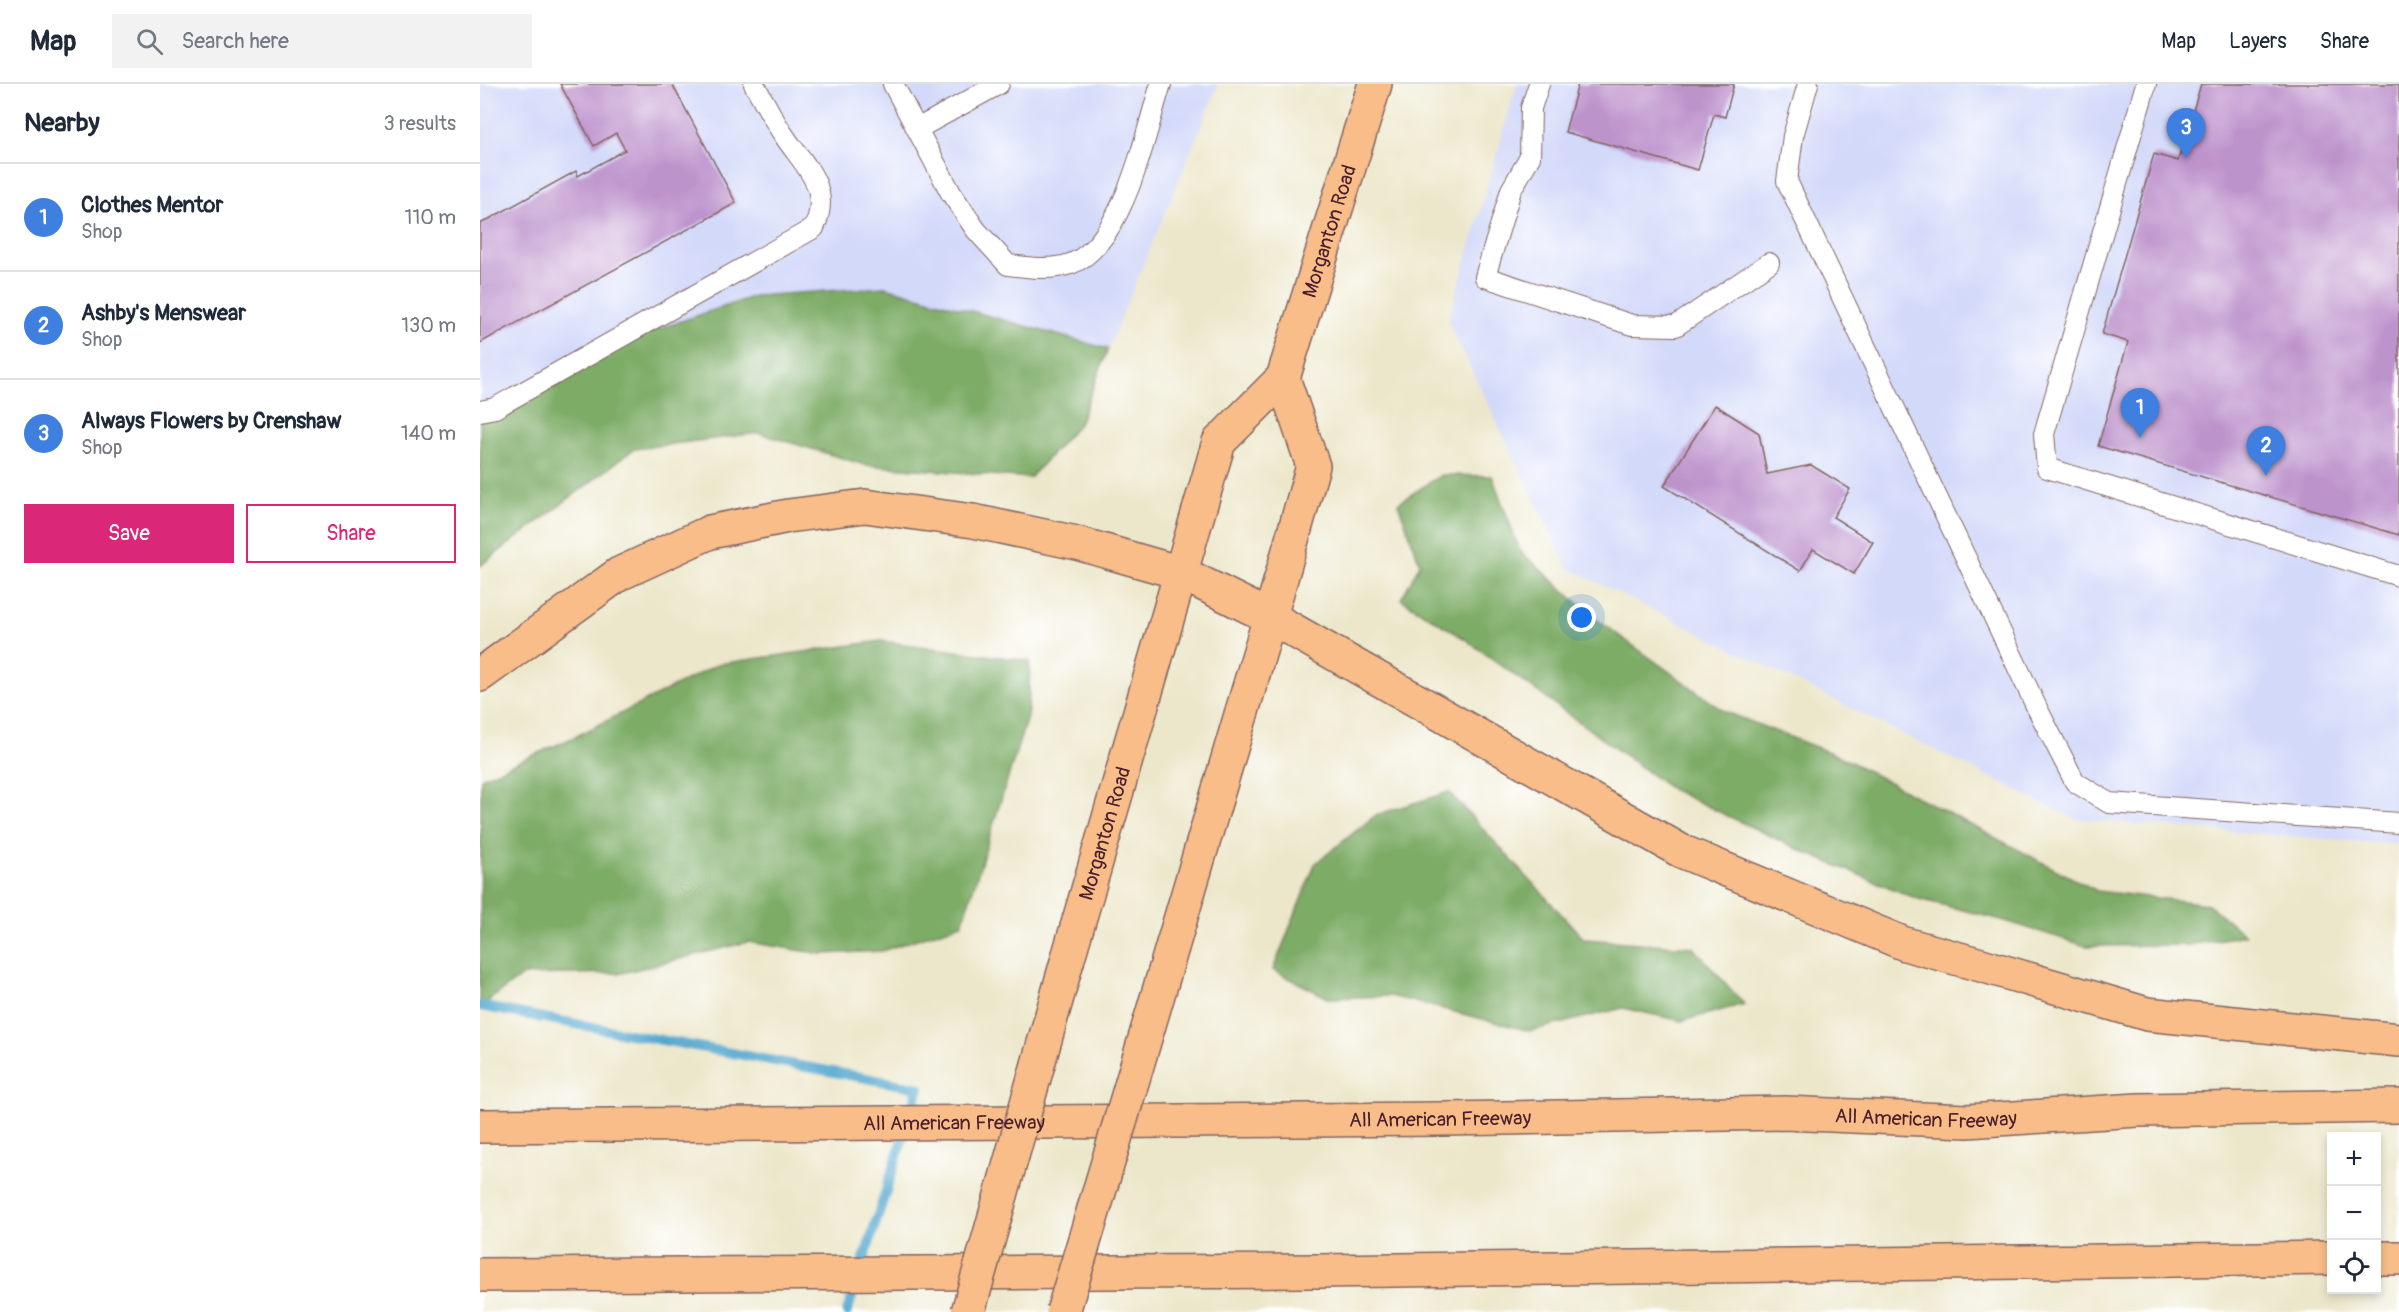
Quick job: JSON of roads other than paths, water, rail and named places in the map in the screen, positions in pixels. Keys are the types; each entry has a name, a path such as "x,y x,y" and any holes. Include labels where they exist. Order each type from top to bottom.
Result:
{"main road":[{"name":"Morganton Road","path":"968,1312 1068,958 1219,442 1283,378 1375,84"},
{"path":"1063,1312 1160,993 1313,466 1283,378"},
{"path":"480,675 619,574 710,532 788,516 865,506 973,521 1077,543 1181,573 1270,617 1681,851 1905,945 1982,965 2147,1014 2399,1040"},
{"name":"All American Freeway","path":"480,1126 1444,1119 1785,1113 1966,1121 2138,1110 2399,1106"},
{"path":"480,1275 1318,1271 2327,1258"},
{"path":"2381,1258 2399,1258"}],"lane":[{"path":"480,411 495,408 814,228 822,205 819,190 806,163 784,136 754,84"},
{"path":"917,129 999,84"},
{"path":"897,85 951,193 976,230 1008,265 1039,268 1065,266 1086,255 1100,243 1134,180 1161,84"},
{"path":"1539,84 1531,108 1530,157 1511,190 1485,277 1632,325 1676,326 1769,262"},
{"path":"1808,84 1793,136 1787,181 2037,708 2075,782 2109,802 2399,824"},
{"path":"2146,84 2044,434 2047,468 2399,576"}],"waterway":[{"path":"480,1006 919,1088 847,1312"}],"place":[{"name":"Always Flowers by Crenshaw","path":"2186,158"},
{"name":"Clothes Mentor","path":"2140,438"},
{"name":"Ashby's Menswear","path":"2266,476"}]}
